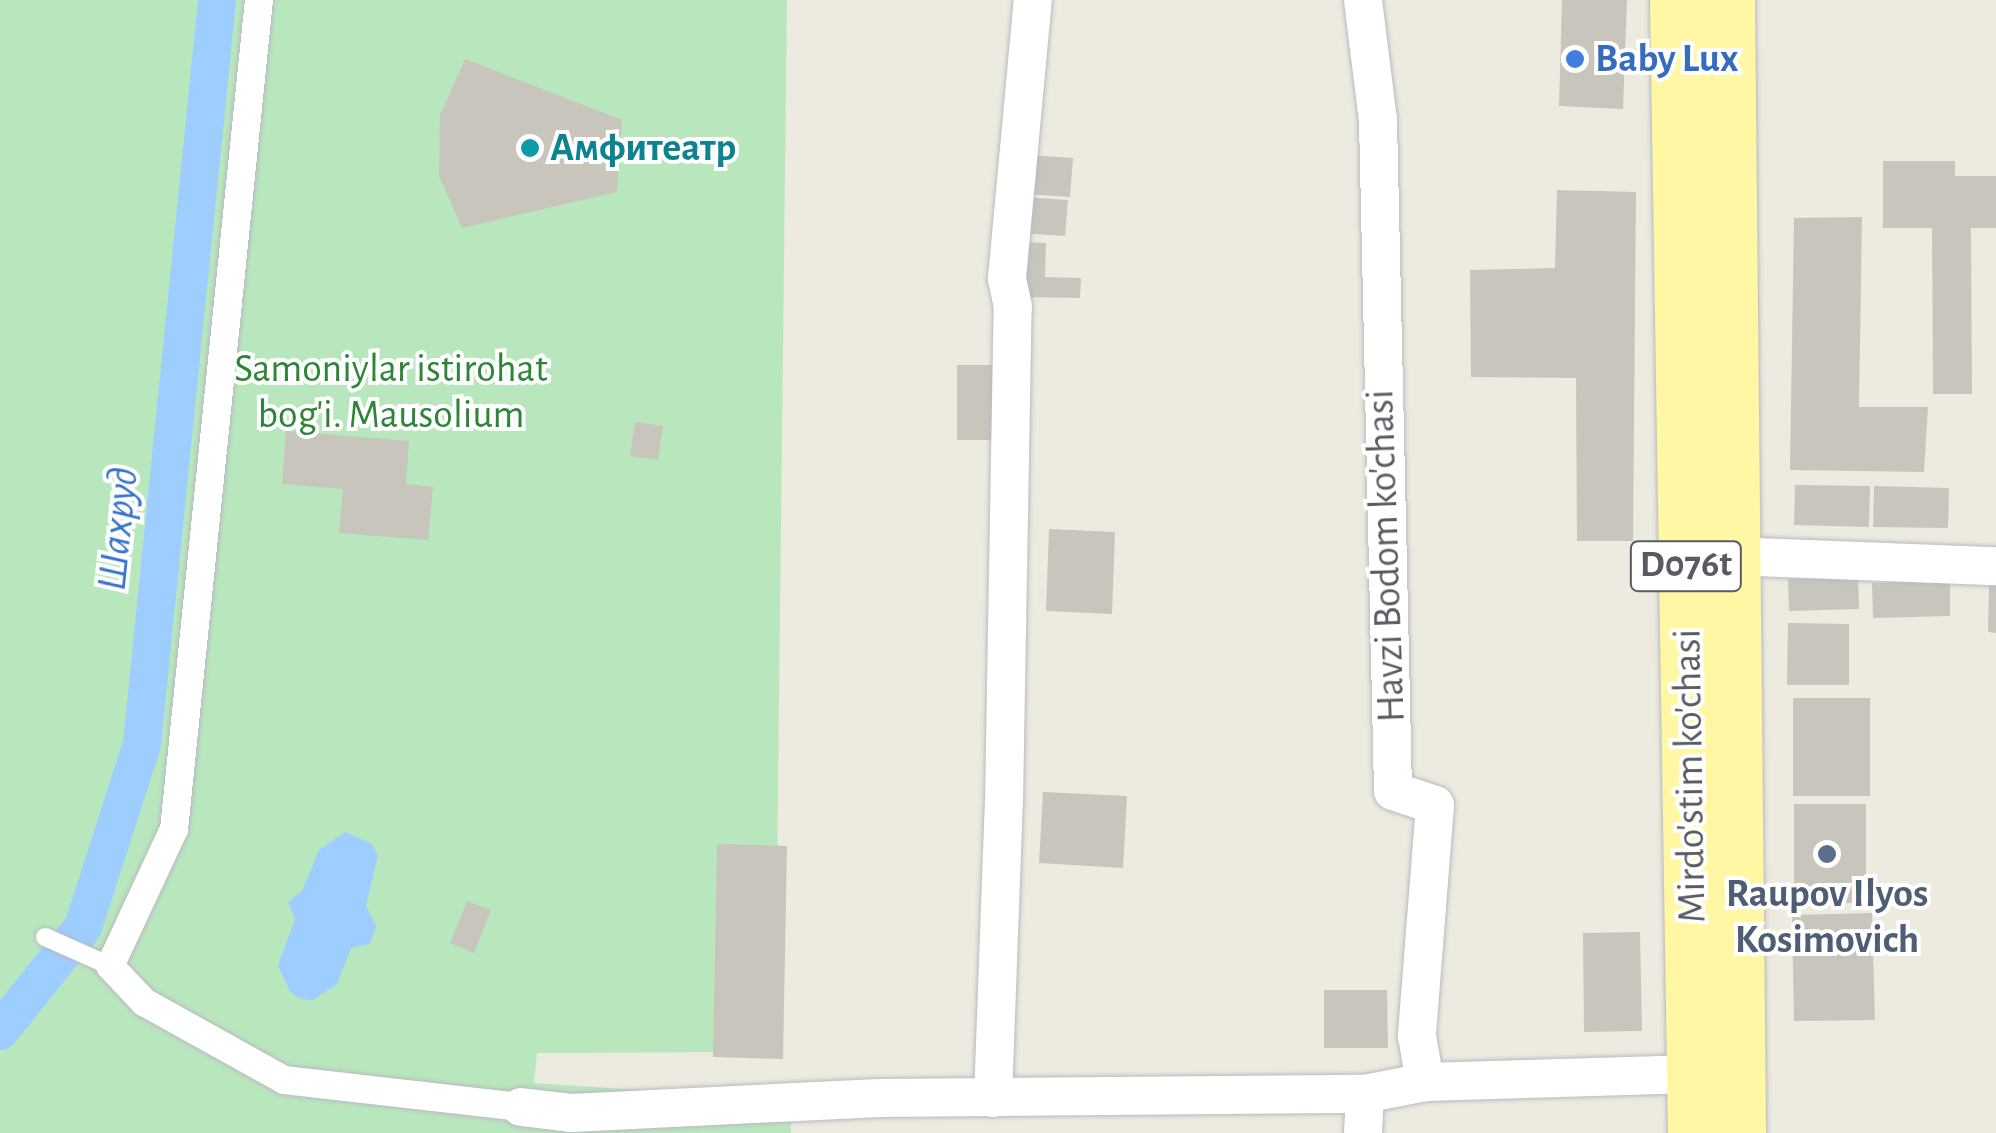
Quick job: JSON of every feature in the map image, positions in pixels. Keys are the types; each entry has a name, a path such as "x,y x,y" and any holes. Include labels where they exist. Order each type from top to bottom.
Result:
{"main road":[{"name":"Mirdo'stim ko'chasi","path":"1677,0 1695,1133"},
{"name":"Mirdo'stim ko'chasi","path":"1727,0 1738,1133"}],"street":[{"path":"259,0 174,828 110,966 144,1002 284,1080 521,1107 570,1123 878,1098 993,1098 1080,1117 1365,1094 1425,1082 1695,1074"},
{"path":"993,1098 1005,782 1013,307 1007,278 1033,0"},
{"name":"Havzi Bodom ko'chasi","path":"1363,0 1378,120 1393,791 1435,805 1417,1036 1425,1082"},
{"path":"1730,556 1996,566"},
{"path":"1363,1133 1365,1094"}],"lane":[{"path":"50,939 110,966"}],"green space":[{"name":"Samoniylar istirohat bog'i. Mausolium","path":"0,0 787,0 775,1052 537,1053 534,1083 790,1100 791,1133 0,1133"}],"water":[{"path":"345,832 371,843 378,855 366,906 376,926 370,944 351,948 337,984 313,1000 301,999 290,992 278,965 295,919 288,902 302,891 319,850"}],"building":[{"path":"1562,0 1627,0 1623,109 1559,106"},
{"name":"Амфитеатр","path":"465,59 622,120 617,192 462,228 439,176 440,115"},
{"path":"1027,155 1073,158 1070,197 1024,194"},
{"path":"1883,161 1955,161 1955,176 1996,176 1996,228 1971,228 1972,394 1933,394 1932,228 1883,228"},
{"path":"1557,190 1636,192 1633,541 1577,541 1576,378 1471,377 1470,270 1555,268"},
{"path":"1024,197 1068,200 1065,236 1021,233"},
{"path":"1862,217 1859,407 1928,407 1924,472 1790,470 1794,218"},
{"path":"1021,242 1046,243 1045,277 1081,278 1080,298 1020,297"},
{"path":"957,365 1001,365 1000,440 957,440"},
{"path":"635,422 663,426 658,460 630,456"},
{"path":"286,431 409,441 406,484 433,487 428,540 339,533 343,489 282,484"},
{"path":"1795,485 1870,486 1869,527 1794,525"},
{"path":"1874,486 1949,488 1948,528 1873,527"},
{"path":"1049,529 1115,532 1112,614 1046,611"},
{"path":"1858,577 1859,609 1789,611 1788,579"},
{"path":"1950,581 1950,616 1873,618 1872,583"},
{"path":"1989,582 1996,582 1996,633 1988,632"},
{"path":"1788,623 1849,624 1849,685 1787,685"},
{"path":"1793,698 1870,698 1870,796 1793,796"},
{"path":"1043,792 1127,796 1123,868 1039,863"},
{"path":"1794,804 1866,804 1866,903 1794,903"},
{"path":"717,844 787,846 783,1059 713,1057"},
{"path":"467,901 491,910 474,953 450,943"},
{"path":"1872,913 1875,1020 1794,1021 1792,915"},
{"path":"1640,932 1642,1031 1584,1032 1583,933"},
{"path":"1324,990 1387,990 1388,1048 1324,1048"}],"waterway":[{"name":"Шахруд","path":"0,1031 83,927 142,744 217,0"}],"place":[{"name":"Baby Lux","path":"1575,59"},
{"name":"Амфитеатр","path":"530,148"},
{"name":"Raupov Ilyos Kosimovich","path":"1827,854"}]}
